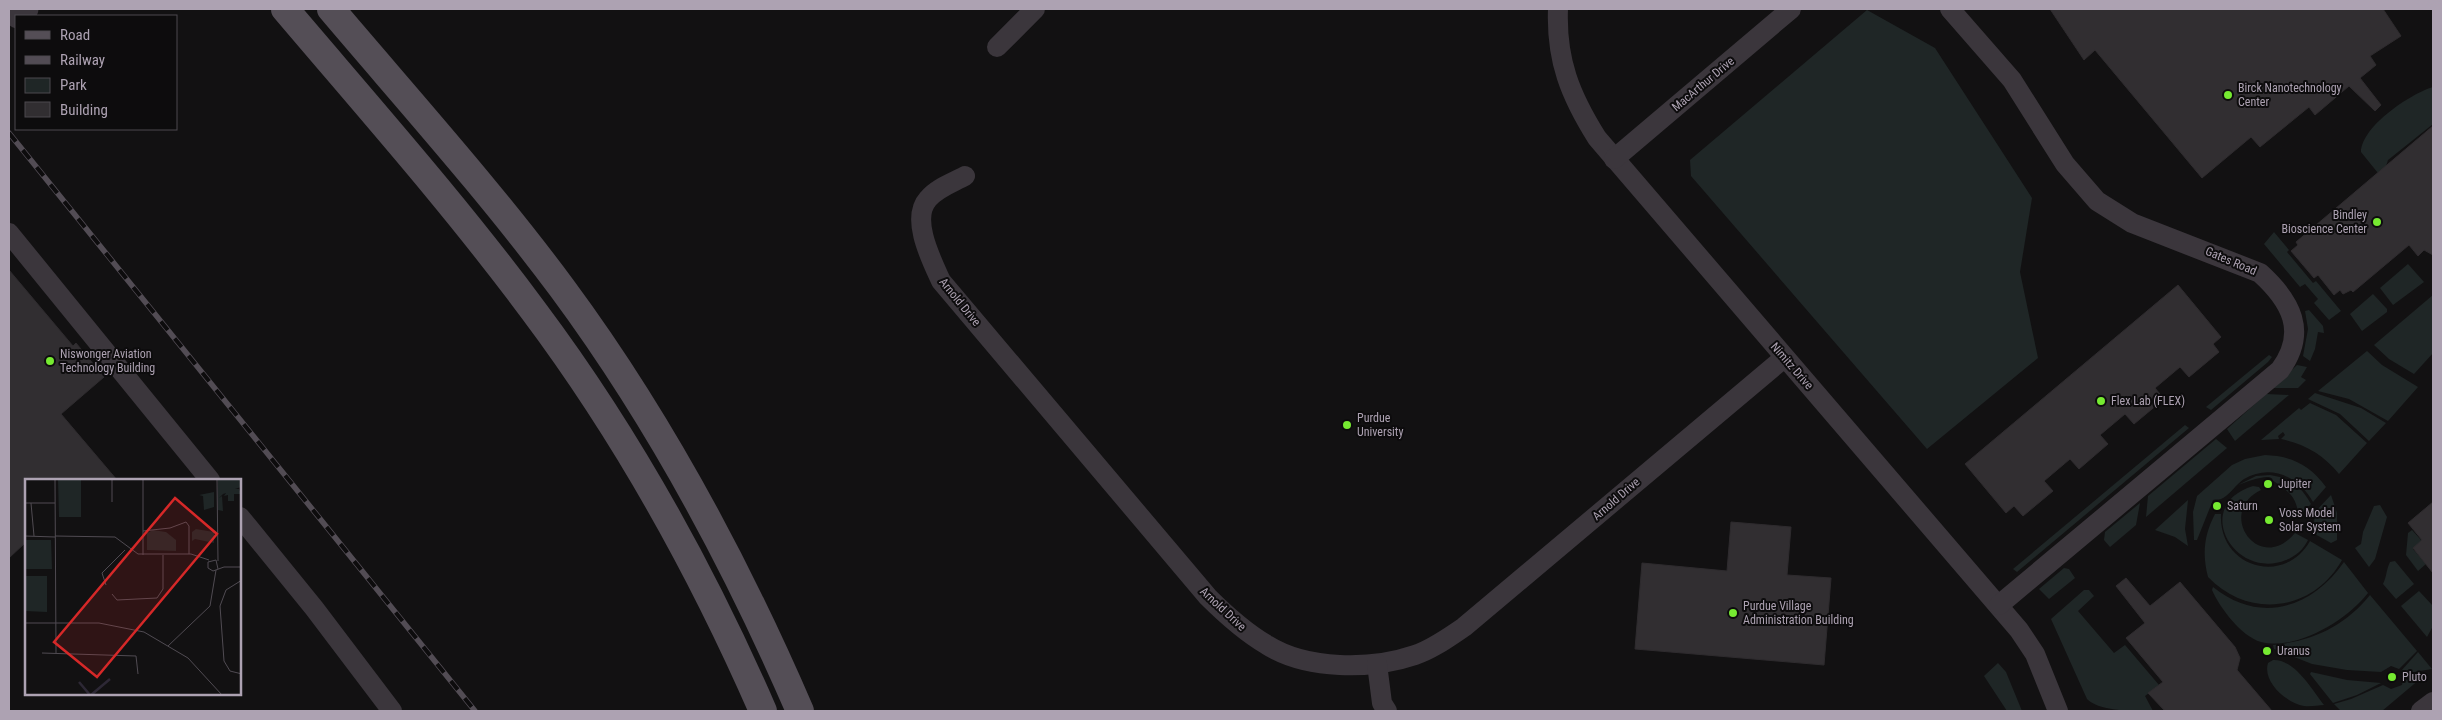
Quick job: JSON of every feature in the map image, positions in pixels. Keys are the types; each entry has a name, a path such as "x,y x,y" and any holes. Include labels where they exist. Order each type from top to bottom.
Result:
{"main road":[{"path":"285,9 482,243 584,382 631,453 667,516 707,590 763,711"},
{"path":"331,9 518,231 563,289 614,364 703,510 736,573 800,711"}],"street":[{"path":"998,47 1035,9"},
{"name":"Nimitz Drive","path":"1558,9 1557,33 1563,71 1576,105 1597,138 1998,605 2035,654 2058,711"},
{"name":"MacArthur Drive","path":"1614,159 1791,9"},
{"name":"Gates Road","path":"1950,9 2012,80 2065,164 2097,201 2132,223 2260,273 2275,286 2291,310 2295,328 2291,348 2280,370 1998,605"},
{"name":"Arnold Drive","path":"965,176 936,192 926,201 922,219 923,242 941,281 1192,578 1234,623 1268,646 1299,658 1332,664 1377,664 1416,655 1464,627 1784,358"},
{"path":"9,233 209,479"},
{"path":"241,518 314,608 392,711"},
{"path":"1377,664 1382,703 1387,711"},
{"path":"2421,711 2433,702"}],"green space":[{"path":"1867,10 1935,48 2032,198 2020,272 2038,358 1927,449 1691,176 1690,160"},
{"path":"2433,87 2433,124 2388,160 2382,178 2361,152 2363,142 2369,132 2389,112 2412,96"},
{"path":"2274,232 2289,250 2287,252 2313,283 2316,281 2341,311 2329,320 2314,303 2318,299 2305,284 2300,287 2264,244"},
{"path":"2408,264 2424,282 2393,305 2380,288"},
{"path":"2373,294 2387,309 2387,312 2362,331 2350,314"},
{"path":"2433,295 2433,353 2414,374 2389,359 2374,345"},
{"path":"2309,310 2323,326 2324,333 2318,332 2315,349 2310,361 2303,356 2308,329 2305,311"},
{"path":"2367,351 2382,365 2418,387 2388,421 2349,399 2318,391"},
{"path":"2269,355 2272,357 2268,362 2211,410 2206,407"},
{"path":"2297,365 2307,367 2301,377 2306,380 2298,388 2273,388"},
{"path":"2315,393 2361,408 2386,423 2369,441 2340,414 2308,399"},
{"path":"2266,394 2289,395 2235,441 2227,429"},
{"path":"2310,403 2336,415 2367,443 2339,474 2327,461 2313,451 2281,439 2285,435 2283,432 2278,436 2279,439 2261,440 2299,408 2301,410"},
{"path":"2185,425 2189,428 2017,572 2013,569"},
{"path":"2216,439 2227,448 2146,517 2148,496"},
{"path":"2265,455 2284,457 2300,463 2314,473 2326,487 2313,502 2300,486 2283,475 2264,472 2254,474 2241,481 2224,497 2213,500 2197,540 2194,540 2193,512 2197,496 2232,465 2245,459"},
{"path":"2270,475 2283,478 2294,484 2307,498 2311,504 2299,517 2292,496 2271,478 2258,478 2238,485 2256,476"},
{"path":"2253,486 2259,487 2261,490 2248,500 2242,512 2242,525 2247,536 2256,544 2268,548 2281,544 2295,533 2308,540 2296,555 2286,560 2267,564 2250,560 2236,551 2227,538 2222,523 2225,509 2234,495"},
{"path":"2331,495 2337,513 2337,540 2331,543 2313,533 2315,512"},
{"path":"2188,500 2185,529 2188,546 2175,537 2155,530"},
{"path":"2140,503 2136,525 2110,547 2104,540 2105,532"},
{"path":"2380,505 2387,517 2375,559 2369,567 2355,548 2361,544 2363,532 2374,506"},
{"path":"2215,514 2221,514 2223,532 2230,547 2241,558 2255,565 2270,567 2285,564 2299,555 2310,541 2342,560 2330,577 2315,590 2298,599 2280,604 2261,604 2242,600 2224,591 2208,577 2205,545 2208,529"},
{"path":"2412,530 2422,541 2413,549 2426,564 2418,571 2406,555 2408,533"},
{"path":"2395,561 2414,584 2396,599 2383,584 2390,562"},
{"path":"2344,562 2368,593 2359,603 2334,623 2305,638 2290,642 2275,644 2253,639 2239,628 2226,613 2212,590 2213,587 2231,599 2249,606 2267,608 2284,606 2301,600 2317,591"},
{"path":"2064,568 2069,569 2075,578 2049,599 2039,589"},
{"path":"2084,590 2089,590 2094,596 2078,611 2114,653 2125,645 2159,685 2145,696 2153,711 2109,709 2087,699 2051,619"},
{"path":"2419,591 2433,606 2433,626 2427,637 2401,606"},
{"path":"2370,595 2417,651 2399,669 2391,666 2381,672 2347,670 2312,664 2274,649 2273,645 2302,640 2327,630 2350,615"},
{"path":"2418,652 2432,669 2402,674 2401,671"},
{"path":"2273,660 2289,664 2296,670 2324,705 2304,706 2297,704 2290,701 2277,690 2272,684 2267,670 2268,663"},
{"path":"1998,663 2006,672 2022,711 2007,711 1984,676"},
{"path":"2311,672 2347,680 2381,683 2357,695 2333,703 2310,674"},
{"path":"2420,679 2382,711 2341,711 2334,704 2383,685 2391,689 2402,685 2403,680"}],"building":[{"name":"Birck Nanotechnology Center","path":"2050,9 2383,9 2401,36 2370,56 2376,65 2360,78 2381,105 2375,111 2349,86 2315,115 2309,107 2260,147 2251,137 2202,178 2095,50 2084,60"},
{"name":"Bindley Bioscience Center","path":"2433,126 2433,255 2424,250 2418,256 2409,245 2353,292 2351,290 2343,294 2340,290 2334,295 2318,275 2314,278 2291,251 2298,245 2296,242"},
{"name":"Niswonger Aviation Technology Building","path":"9,270 73,346 76,343 104,377 61,414 116,479 25,479 25,543 9,558"},
{"name":"Flex Lab (FLEX)","path":"2178,285 2221,337 2213,344 2219,352 2189,377 2180,367 2155,388 2164,399 2134,424 2125,414 2100,435 2108,444 2079,469 2070,459 2044,481 2053,491 2023,516 2014,506 2006,513 1965,464"},
{"path":"2433,502 2433,573 2413,548 2422,540 2408,523"},
{"name":"Purdue Village Administration Building","path":"1731,522 1791,527 1787,575 1831,578 1824,665 1635,649 1642,563 1727,571"},
{"path":"2126,578 2150,606 2180,582 2235,647 2240,658 2237,670 2272,711 2165,711 2148,693 2163,682 2126,638 2145,623 2116,586"}],"railway":[{"path":"9,133 475,711"}],"place":[{"name":"Birck Nanotechnology Center","path":"2228,95"},
{"name":"Bindley Bioscience Center","path":"2377,222"},
{"name":"Niswonger Aviation Technology Building","path":"50,361"},
{"name":"Flex Lab (FLEX)","path":"2101,401"},
{"name":"Purdue University","path":"1347,425"},
{"name":"Jupiter","path":"2268,484"},
{"name":"Saturn","path":"2217,506"},
{"name":"Voss Model Solar System","path":"2269,520"},
{"name":"Purdue Village Administration Building","path":"1733,613"},
{"name":"Uranus","path":"2267,651"},
{"name":"Pluto","path":"2392,677"}]}
